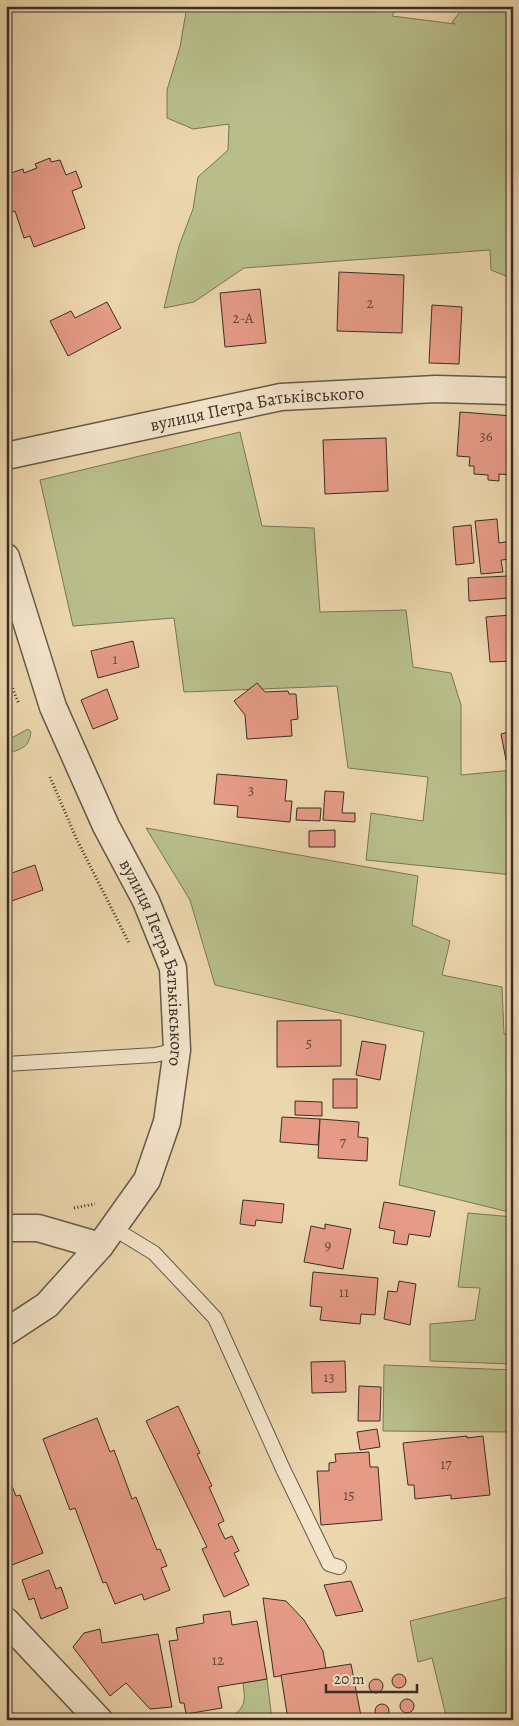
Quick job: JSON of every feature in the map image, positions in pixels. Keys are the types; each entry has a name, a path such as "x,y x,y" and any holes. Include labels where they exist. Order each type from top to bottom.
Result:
{"street":[{"name":"вулиця Петра Батьківського","path":"6,456 281,397 436,389 513,392"},
{"name":"вулиця Петра Батьківського","path":"6,557 53,707 106,826 146,901 173,968 177,1050 167,1122 147,1180 107,1237 47,1305 6,1332"},
{"path":"6,1228 38,1228 107,1237"},
{"path":"6,1621 99,1720"}],"lane":[{"path":"6,1064 155,1055 177,1050"},
{"path":"107,1237 154,1252 214,1318 283,1469 330,1564 340,1567"}],"path":[{"path":"6,672 20,707"},
{"path":"46,768 78,840 130,944"},
{"path":"73,1208 102,1202"}],"green space":[{"path":"187,6 397,6 392,16 455,24 452,22 465,6 513,6 513,279 491,270 490,250 244,268 194,302 164,308 179,246 193,209 198,177 228,150 229,124 193,129 167,118 167,90 180,47"},
{"path":"240,432 262,526 314,528 320,612 406,610 413,667 451,673 461,705 461,775 513,770 513,875 366,860 371,813 423,821 428,777 348,768 337,686 184,692 174,618 73,626 40,480"},
{"path":"28,729 31,732 26,745 6,754 6,741"},
{"path":"146,828 418,876 412,925 450,941 442,975 502,987 504,1034 513,1035 513,1213 399,1185 424,1032 215,985 190,900"},
{"path":"468,1213 513,1217 513,1364 430,1361 430,1324 475,1320 480,1288 458,1287"},
{"path":"384,1365 513,1370 513,1432 383,1431"},
{"path":"513,1596 513,1720 447,1720 432,1658 418,1662 410,1621"},
{"path":"267,1679 272,1720 228,1720 238,1712 243,1704 243,1683"}],"building":[{"path":"50,158 51,162 60,160 66,175 76,171 82,187 72,191 85,228 34,247 30,236 24,238 15,211 7,214 6,196 9,195 6,179 9,178 8,174 23,169 24,173 37,168 35,164"},
{"path":"339,272 404,275 402,333 337,331"},
{"path":"260,289 266,343 225,347 220,293"},
{"path":"107,302 121,328 68,356 50,321 71,311 75,318"},
{"path":"432,305 462,307 459,364 429,363"},
{"path":"460,412 513,416 513,475 499,474 499,481 488,480 488,475 474,474 474,466 469,466 470,457 457,456"},
{"path":"386,438 388,491 325,494 323,440"},
{"path":"497,519 499,543 510,541 512,559 501,560 503,572 481,574 475,521"},
{"path":"471,525 474,563 456,565 453,527"},
{"path":"508,576 509,598 469,601 468,578"},
{"path":"511,615 513,661 490,662 486,617"},
{"path":"133,641 139,667 98,678 91,651"},
{"path":"257,683 265,692 288,691 289,694 296,694 298,719 291,720 292,736 247,739 245,715 234,701"},
{"path":"107,689 118,719 93,729 81,700"},
{"path":"513,731 513,759 506,760 501,734"},
{"path":"217,774 287,780 285,801 292,801 290,822 237,817 238,806 214,804"},
{"path":"325,791 344,792 342,813 355,813 355,822 323,820"},
{"path":"297,808 321,808 320,821 296,820"},
{"path":"335,830 335,847 309,847 309,831"},
{"path":"35,865 43,890 6,903 6,875"},
{"path":"513,907 513,933 508,908"},
{"path":"341,1020 341,1066 277,1067 277,1021"},
{"path":"362,1041 386,1045 380,1080 356,1075"},
{"path":"333,1079 357,1079 357,1108 333,1108"},
{"path":"295,1101 322,1102 322,1116 295,1115"},
{"path":"282,1117 320,1119 318,1145 280,1142"},
{"path":"320,1119 359,1122 358,1137 368,1138 367,1161 318,1158"},
{"path":"243,1200 284,1204 282,1223 256,1220 255,1226 240,1224"},
{"path":"384,1202 435,1211 430,1237 409,1234 407,1245 393,1243 395,1231 379,1228"},
{"path":"325,1224 351,1229 343,1269 304,1262 311,1226 325,1229"},
{"path":"313,1272 378,1278 375,1315 361,1314 360,1324 320,1320 322,1307 310,1306"},
{"path":"399,1281 416,1284 410,1325 384,1319 388,1291 397,1292"},
{"path":"345,1361 346,1392 312,1393 311,1362"},
{"path":"359,1386 381,1387 380,1421 358,1421"},
{"path":"178,1406 200,1453 197,1454 212,1486 209,1487 224,1521 218,1524 225,1539 232,1536 239,1551 234,1553 249,1585 224,1597 202,1549 207,1547 146,1421"},
{"path":"97,1418 110,1452 114,1450 132,1499 136,1497 157,1550 160,1549 167,1566 161,1568 170,1590 144,1600 142,1594 115,1604 106,1582 103,1583 75,1508 70,1510 43,1439"},
{"path":"377,1429 380,1447 360,1450 357,1432"},
{"path":"467,1436 467,1438 483,1436 490,1495 451,1499 451,1495 415,1499 414,1485 408,1485 403,1443"},
{"path":"369,1452 370,1467 378,1467 382,1520 321,1525 317,1471 329,1471 329,1463 336,1462 335,1454"},
{"path":"9,1479 16,1496 20,1495 43,1553 12,1565 6,1550 6,1481"},
{"path":"49,1570 56,1589 61,1587 68,1608 41,1619 34,1598 29,1600 22,1580"},
{"path":"351,1581 363,1611 336,1616 324,1585"},
{"path":"263,1598 286,1601 304,1620 323,1651 326,1668 274,1677"},
{"path":"230,1611 232,1625 257,1621 267,1679 218,1687 222,1708 186,1714 184,1703 180,1703 169,1641 178,1640 176,1628 204,1623 203,1615"},
{"path":"100,1629 102,1643 158,1634 172,1707 150,1709 126,1683 110,1696 73,1647 84,1633"},
{"path":"351,1664 361,1716 322,1720 321,1714 288,1720 281,1675"},
{"path":"396,1674 402,1674 406,1681 402,1688 396,1688 392,1684 392,1678"},
{"path":"373,1679 379,1679 383,1686 379,1693 373,1693 369,1689 369,1683"},
{"path":"404,1699 410,1699 414,1706 410,1713 404,1713 400,1709 400,1703"},
{"path":"379,1704 385,1704 389,1711 385,1718 379,1718 375,1714 375,1708"}]}
